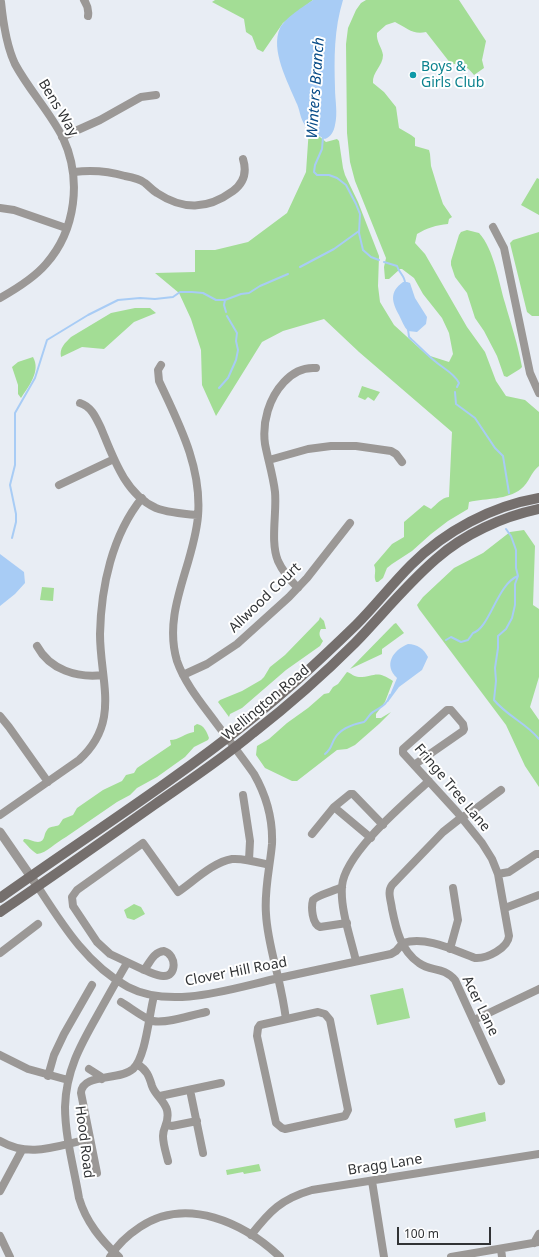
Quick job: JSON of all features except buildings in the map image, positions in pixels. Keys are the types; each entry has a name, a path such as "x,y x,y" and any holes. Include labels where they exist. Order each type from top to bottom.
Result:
{"main road":[{"name":"Wellington Road","path":"0,898 201,759 231,744 267,707 325,655 412,564 430,548 448,535 478,518 508,505 539,498"},
{"name":"Wellington Road","path":"0,912 38,887 231,744 286,707 327,671 416,577 437,558 456,544 486,527 510,517 539,509"}],"street":[{"path":"84,0 88,5 88,16"},
{"name":"Bens Way","path":"0,298 28,281 46,265 58,246 66,228 74,196 74,172 68,150 15,63 4,29 2,1"},
{"path":"62,138 100,120 141,97 156,95"},
{"path":"74,172 100,171 127,176 144,182 156,193 177,203 199,206 211,204 221,200 236,188 244,177 245,171 243,159"},
{"path":"0,208 14,210 66,228"},
{"path":"493,227 504,248 530,373 539,393"},
{"path":"161,366 158,370 159,381 188,445 193,460 198,488 198,515 195,534 175,606 174,646 183,675 200,701 254,774 260,785 268,808 272,831 272,844 266,895 266,912 269,938 286,1018"},
{"path":"298,588 285,573 277,559 274,538 275,494 265,444 265,423 269,407 275,393 281,385 292,374 302,369 316,368"},
{"path":"80,403 87,407 95,415 114,459 129,485 142,498 150,505 162,510 182,514 198,515"},
{"path":"269,460 308,449 341,445 388,450 396,454 402,462"},
{"path":"59,485 114,459"},
{"path":"0,815 79,760 88,752 98,737 106,712 100,635 105,584 115,548 124,524 142,498"},
{"name":"Allwood Court","path":"183,675 207,664 236,644 298,588 350,523"},
{"path":"37,646 40,652 52,663 71,673 88,676 103,675"},
{"name":"Fringe Tree Lane","path":"403,943 416,940 426,941 481,959 506,944 509,940 498,874 492,858 462,817 429,781 414,765 403,753 403,749 447,710 451,710 464,726 463,732 414,765"},
{"path":"0,716 9,726 48,782"},
{"path":"356,961 343,902 342,887 344,876 351,862 371,838 429,781"},
{"path":"462,817 470,813 501,790"},
{"path":"312,834 334,807 348,794 353,794 383,825"},
{"path":"243,795 250,841 249,860"},
{"path":"334,807 371,838"},
{"name":"Acer Lane","path":"462,817 423,851 392,884 389,893 396,927 403,943 412,958 418,963 430,968 441,970 452,976 458,984 501,1081"},
{"name":"Clover Hill Road","path":"0,832 75,942 98,966 117,980 129,987 154,996 185,997 204,995 391,954 403,943"},
{"path":"144,970 110,954 97,942 73,906 72,897 77,890 143,843 178,892 219,864 231,860 249,860 269,865"},
{"path":"498,874 509,872 536,854 539,854"},
{"path":"342,887 315,897 313,900 314,922 320,927 347,923"},
{"path":"450,949 458,920 453,888"},
{"path":"504,908 539,895"},
{"path":"0,953 38,924"},
{"name":"Hood Road","path":"114,1255 94,1229 82,1207 79,1198 69,1143 65,1107 68,1080 79,1049 127,963"},
{"path":"48,1076 54,1054 92,985"},
{"path":"474,1020 539,989"},
{"path":"97,1173 80,1093 81,1088 86,1082 123,1075 138,1064 143,1052 154,996"},
{"path":"121,1002 153,1020 160,1021 206,1012"},
{"path":"318,1012 328,1016 348,1108 344,1116 285,1129 276,1123 256,1033 260,1025 286,1018 318,1012"},
{"path":"0,1056 28,1069 48,1076 68,1080"},
{"path":"138,1064 147,1071 155,1092 160,1096 167,1109 167,1125 163,1138 168,1161"},
{"path":"89,1068 102,1079"},
{"path":"160,1096 222,1083"},
{"path":"190,1090 203,1153"},
{"path":"167,1125 172,1126 196,1121"},
{"path":"0,1141 22,1150 37,1151 90,1139"},
{"path":"0,1191 22,1150"},
{"name":"Bragg Lane","path":"251,1235 274,1209 294,1195 312,1190 539,1154"},
{"path":"372,1181 384,1257"},
{"path":"114,1255 128,1236 143,1225 163,1216 194,1213 214,1217 237,1226 280,1257"},
{"path":"451,1257 502,1253 536,1243 539,1234"},
{"path":"0,1236 10,1257"}],"green space":[{"path":"215,0 313,0 283,23 263,52 257,49 252,36 246,32 244,19 212,2"},
{"path":"366,0 459,0 486,41 482,60 484,68 474,75 464,66 451,64 426,32 417,33 395,22 386,25 377,33 377,39 382,49 383,59 374,76 373,83 384,92 396,107 399,128 415,138 415,146 429,150 431,166 443,204 452,217 449,219 448,224 432,227 417,234 415,243 425,254 467,327 485,352 496,381 506,396 525,400 539,412 539,466 524,487 515,493 503,497 469,502 468,509 448,521 412,551 387,568 383,578 378,582 375,580 374,565 392,544 404,537 404,522 424,505 431,509 441,500 449,497 452,432 359,352 324,319 283,331 262,342 216,416 202,385 201,350 191,319 179,293 155,273 195,272 195,250 215,250 248,242 287,213 306,172 309,128 326,142 337,139 339,141 345,175 358,202 379,256 378,286 380,302 394,325 427,355 449,362 453,354 449,333 442,318 423,294 414,278 400,269 389,279 385,279 384,267 386,258 355,181 350,162 347,133 346,44 348,28 356,10 361,3"},
{"path":"537,178 539,179 539,215 521,205"},
{"path":"467,230 479,233 489,248 516,343 522,367 507,377 504,376 497,356 484,331 475,318 467,293 455,277 451,265 459,235 461,232"},
{"path":"539,232 539,316 532,316 527,312 510,243 513,240"},
{"path":"135,308 150,308 156,313 134,322 104,349 82,347 61,357 62,348 71,337 111,313"},
{"path":"33,357 36,368 35,373 21,398 18,394 18,385 12,367 18,362"},
{"path":"362,386 380,392 374,401 368,397 365,400 358,397"},
{"path":"524,530 535,546 533,605 539,609 539,677 530,707 539,720 539,787 525,766 506,725 417,605 423,597 454,568 483,553 510,532"},
{"path":"42,587 54,588 53,601 40,600"},
{"path":"320,617 324,621 326,629 321,629 320,631 323,641 320,646 286,670 242,708 230,714 229,717 218,702 261,680 270,667 285,655 319,620"},
{"path":"396,623 404,633 382,649 382,654 350,669 394,624"},
{"path":"347,672 359,677 379,674 393,681 385,702 376,714 376,718 381,718 391,712 355,745 347,749 337,750 297,781 292,781 265,768 256,755 257,746 269,739 324,694 329,693"},
{"path":"197,724 205,729 209,738 208,740 194,747 185,757 157,777 137,788 130,795 117,802 44,852 37,854 23,841 24,839 28,839 36,842 41,841 48,829 59,825 63,819 73,815 77,808 103,790 122,781 126,775 134,773 137,768 171,745 170,740 194,732 194,726"},
{"path":"134,904 141,907 145,914 134,920 127,918 124,910"},
{"path":"403,988 410,1018 377,1025 370,995"},
{"path":"485,1112 486,1121 456,1128 454,1119"},
{"path":"259,1164 261,1171 227,1175 226,1170"}],"water":[{"path":"313,0 343,0 335,44 336,120 332,134 325,139 320,137 303,123 281,66 277,46 277,37 282,24 295,12"},
{"path":"403,282 410,283 415,298 427,317 426,324 417,332 408,331 403,324 393,301 395,290"},
{"path":"0,554 24,572 25,583 15,594 0,606"},
{"path":"408,644 420,648 428,657 422,670 399,687 387,702 397,678 393,673 390,663 394,654"}],"waterway":[{"name":"Winters Branch","path":"323,137 322,149 315,165 314,172 317,175 329,175 337,178 346,185 360,214 359,233 363,250 371,257 379,260"},
{"path":"300,267 334,249 359,231"},
{"name":"Winters Branch","path":"384,262 397,266 404,278 405,283"},
{"path":"12,538 16,522 16,514 10,485 15,465 15,413 35,378 47,340 88,315 118,300 173,297 180,292 203,293 216,300 225,300 241,294 249,293 260,286 288,274"},
{"path":"225,300 224,305 226,312"},
{"path":"219,388 228,378 236,360 238,350 236,341 237,333 227,316"},
{"name":"Winters Branch","path":"408,329 409,337 454,376 459,383 457,387"},
{"name":"Winters Branch","path":"455,392 456,404 475,418 495,448 503,456 509,493"},
{"name":"Winters Branch","path":"506,529 511,536 516,550 516,568 518,576 515,584 515,605 512,618 506,629 498,636 494,700 499,706 528,728 539,739"},
{"path":"446,640 451,637 461,642 468,640 484,623 504,588 518,576"},
{"path":"325,754 329,750 335,738 344,729 364,722 372,713 385,704 390,695"}],"place":[{"name":"Boys & Girls Club","path":"413,75"}]}
